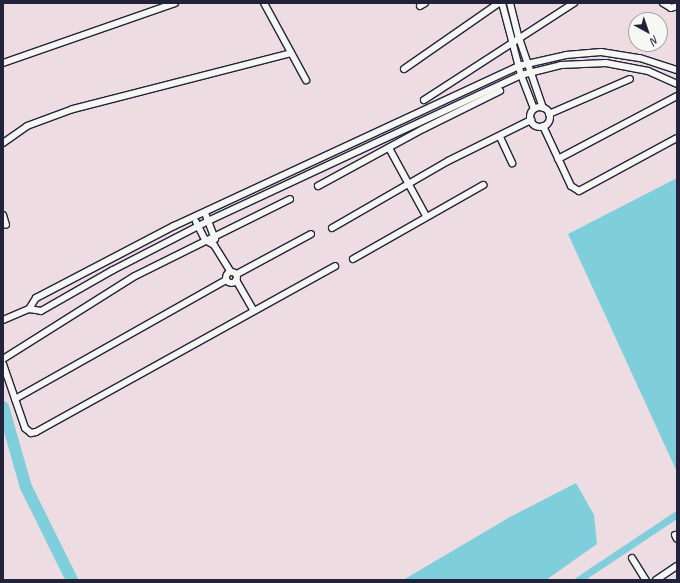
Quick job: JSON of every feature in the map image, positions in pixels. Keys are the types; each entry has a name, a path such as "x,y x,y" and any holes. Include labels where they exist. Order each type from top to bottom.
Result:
{"street":[{"path":"3,62 175,3"},
{"path":"264,3 306,80"},
{"path":"332,228 448,161 500,137 531,120 534,109 520,75 501,3 404,69"},
{"path":"510,3 530,72 543,108 549,114 549,121 543,126 537,126 531,120"},
{"path":"424,100 574,3"},
{"path":"663,3 670,8 677,6"},
{"path":"3,143 27,126 73,110 291,53"},
{"path":"29,309 36,298 194,218 528,62 582,53 626,55 656,62 677,70"},
{"path":"626,55 626,66"},
{"path":"3,320 29,309 41,311 113,270 208,221 381,142 520,75 582,62 626,66 648,71 677,84"},
{"path":"549,114 630,79"},
{"path":"318,186 500,91"},
{"path":"558,159 677,96"},
{"path":"534,109 543,108"},
{"path":"543,126 571,186 579,191 677,138"},
{"path":"378,133 381,142"},
{"path":"500,137 512,163"},
{"path":"389,148 407,184 426,216"},
{"path":"353,259 426,216 483,185"},
{"path":"3,359 135,276 290,199"},
{"path":"205,213 215,236 214,245"},
{"path":"3,215 6,225"},
{"path":"194,218 205,240 214,245 230,271 236,277 253,309"},
{"path":"15,399 226,280 231,282 236,277 311,234"},
{"path":"3,364 25,428 31,433 36,432 253,309 335,266"},
{"path":"226,280 226,275 230,271"},
{"path":"74,279 80,290"},
{"path":"632,558 646,580"},
{"path":"656,580 677,566"}],"water":[{"path":"677,178 677,472 568,234"},
{"path":"576,483 594,515 597,544 546,580 403,580 510,517"}],"waterway":[{"path":"3,407 26,487 72,580"},
{"path":"578,580 677,514"}]}
